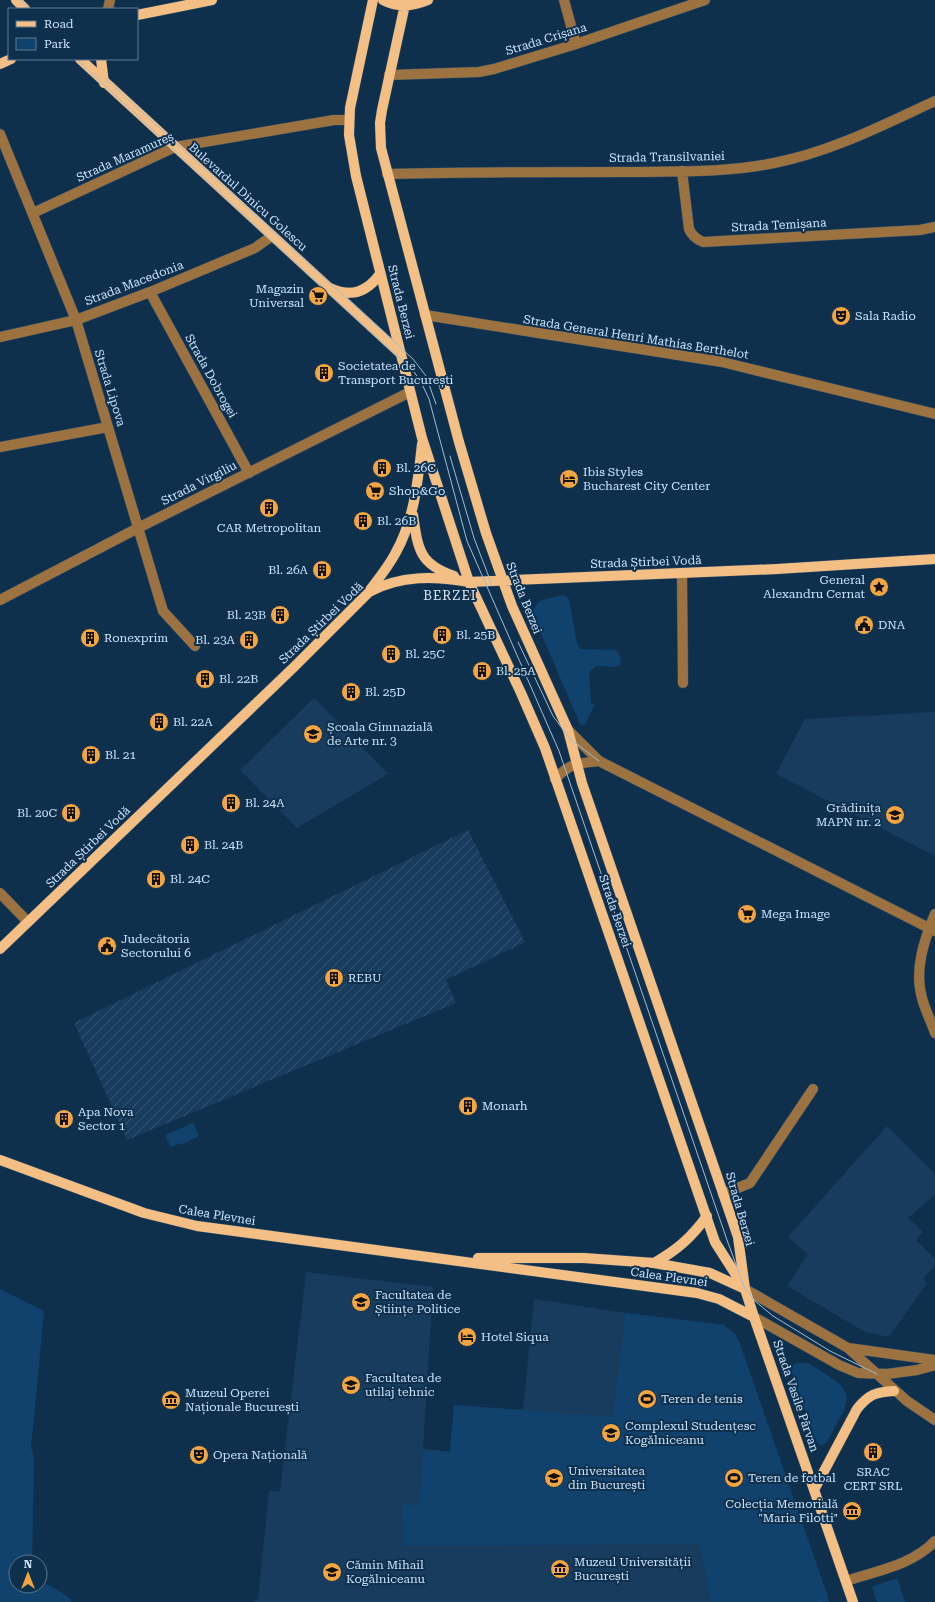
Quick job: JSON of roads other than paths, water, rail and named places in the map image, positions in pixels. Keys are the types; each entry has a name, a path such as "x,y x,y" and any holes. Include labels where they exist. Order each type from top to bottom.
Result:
{"main road":[{"path":"16,0 24,8"},
{"path":"138,15 212,0"},
{"name":"Strada Berzei","path":"373,0 354,88 349,120 351,151 380,274 422,438 469,582 537,728 715,1242 745,1289"},
{"path":"383,0 388,3 419,4 428,0"},
{"name":"Strada Berzei","path":"405,3 380,123 381,148 387,174 459,442 486,533 512,606 568,730 577,764 738,1237 745,1289"},
{"path":"0,64 8,57"},
{"path":"101,60 104,83"},
{"name":"Bulevardul Dinicu Golescu","path":"82,61 104,83 400,353"},
{"path":"326,286 339,292 354,292 365,289 374,283 380,274"},
{"path":"369,592 395,554 406,529 412,510 422,438"},
{"path":"412,510 420,547 428,562 439,570 469,582"},
{"name":"Strada Știrbei Vodă","path":"0,949 294,667 369,592 382,585 410,579 432,578 469,582 502,581 682,574 935,559"},
{"name":"Calea Plevnei","path":"0,1160 101,1198 164,1219 224,1231 440,1258 708,1295 719,1298 754,1317"},
{"path":"654,1263 669,1255 684,1244 695,1233 707,1216"},
{"name":"Calea Plevnei","path":"440,1258 584,1258 654,1263 710,1273 745,1289"},
{"name":"Strada Vasile Pârvan","path":"745,1289 853,1602"},
{"path":"814,1490 857,1409 870,1395 880,1392 894,1391"}],"street":[{"path":"564,0 576,44"},
{"name":"Strada Crișana","path":"389,75 479,72 494,69 576,44 705,0"},
{"name":"Strada Transilvaniei","path":"387,174 682,171 741,168 775,163 835,145 875,129 935,101"},
{"name":"Strada Maramureș","path":"33,213 175,147 334,120 349,120"},
{"name":"Strada Lipova","path":"0,134 76,320 163,611 195,646"},
{"name":"Strada Temișana","path":"682,171 689,229 692,235 703,242 920,230 935,227"},
{"name":"Strada Macedonia","path":"0,337 76,320 150,292 255,248 272,236"},
{"name":"Strada Dobrogei","path":"150,292 249,473"},
{"name":"Strada General Henri Mathias Berthelot","path":"425,316 722,362 935,414"},
{"name":"Strada Virgiliu","path":"1,597 410,392"},
{"path":"0,447 108,426"},
{"path":"682,574 683,683"},
{"path":"568,730 599,762 932,930"},
{"path":"555,779 564,769 577,764 599,762"},
{"path":"0,892 28,922"},
{"path":"935,914 932,930 923,948 919,981 922,997 935,1033"},
{"path":"723,1194 750,1183 813,1090"},
{"name":"Calea Plevnei","path":"745,1289 848,1348 894,1391 921,1412 935,1420"},
{"name":"Calea Plevnei","path":"754,1317 849,1370 866,1374 877,1374"},
{"name":"Calea Plevnei","path":"848,1348 935,1360"},
{"path":"877,1374 912,1371 935,1365"},
{"path":"846,1581 907,1560 928,1548 935,1541"}],"tram line":[{"path":"20,0 29,8"},
{"path":"77,60 402,360 414,372 421,382 429,399 467,541 559,751 745,1289 755,1301 773,1316 830,1351 877,1374"},
{"path":"106,79 413,359 426,376 436,404"},
{"path":"450,456 474,538 492,585"},
{"path":"518,642 553,716 570,739 599,761"}],"place":[{"name":"Magazin Universal","path":"318,296"},
{"name":"Sala Radio","path":"841,316"},
{"name":"Societatea de Transport București","path":"324,373"},
{"name":"Bl. 26C","path":"382,468"},
{"name":"Ibis Styles Bucharest City Center","path":"569,479"},
{"name":"Shop&Go","path":"375,491"},
{"name":"CAR Metropolitan","path":"269,508"},
{"name":"Bl. 26B","path":"363,521"},
{"name":"Bl. 26A","path":"322,570"},
{"name":"General Alexandru Cernat","path":"879,587"},
{"name":"Bl. 23B","path":"280,615"},
{"name":"DNA","path":"864,625"},
{"name":"Bl. 25B","path":"442,635"},
{"name":"Ronexprim","path":"90,638"},
{"name":"Bl. 23A","path":"249,640"},
{"name":"Bl. 25C","path":"391,654"},
{"name":"Bl. 25A","path":"482,671"},
{"name":"Bl. 22B","path":"205,679"},
{"name":"Bl. 25D","path":"351,692"},
{"name":"Bl. 22A","path":"159,722"},
{"name":"Școala Gimnazială de Arte nr. 3","path":"313,734"},
{"name":"Bl. 21","path":"91,755"},
{"name":"Bl. 24A","path":"231,803"},
{"name":"Bl. 20C","path":"71,813"},
{"name":"Grădinița MAPN nr. 2","path":"895,815"},
{"name":"Bl. 24B","path":"190,845"},
{"name":"Bl. 24C","path":"156,879"},
{"name":"Mega Image","path":"747,914"},
{"name":"Judecătoria Sectorului 6","path":"107,946"},
{"name":"REBU","path":"334,978"},
{"name":"Monarh","path":"468,1106"},
{"name":"Apa Nova Sector 1","path":"64,1119"},
{"name":"Facultatea de Științe Politice","path":"361,1302"},
{"name":"Hotel Siqua","path":"467,1337"},
{"name":"Facultatea de utilaj tehnic","path":"351,1385"},
{"name":"Teren de tenis","path":"647,1399"},
{"name":"Muzeul Operei Naționale București","path":"171,1400"},
{"name":"Complexul Studențesc Kogălniceanu","path":"611,1433"},
{"name":"SRAC CERT SRL","path":"873,1452"},
{"name":"Opera Națională","path":"199,1455"},
{"name":"Universitatea din București","path":"554,1478"},
{"name":"Teren de fotbal","path":"734,1478"},
{"name":"Colecția Memorială \"Maria Filotti\"","path":"852,1511"},
{"name":"Muzeul Universității București","path":"560,1569"},
{"name":"Cămin Mihail Kogălniceanu","path":"332,1572"}],"district":[{"name":"BERZEI","path":"450,595"}]}
